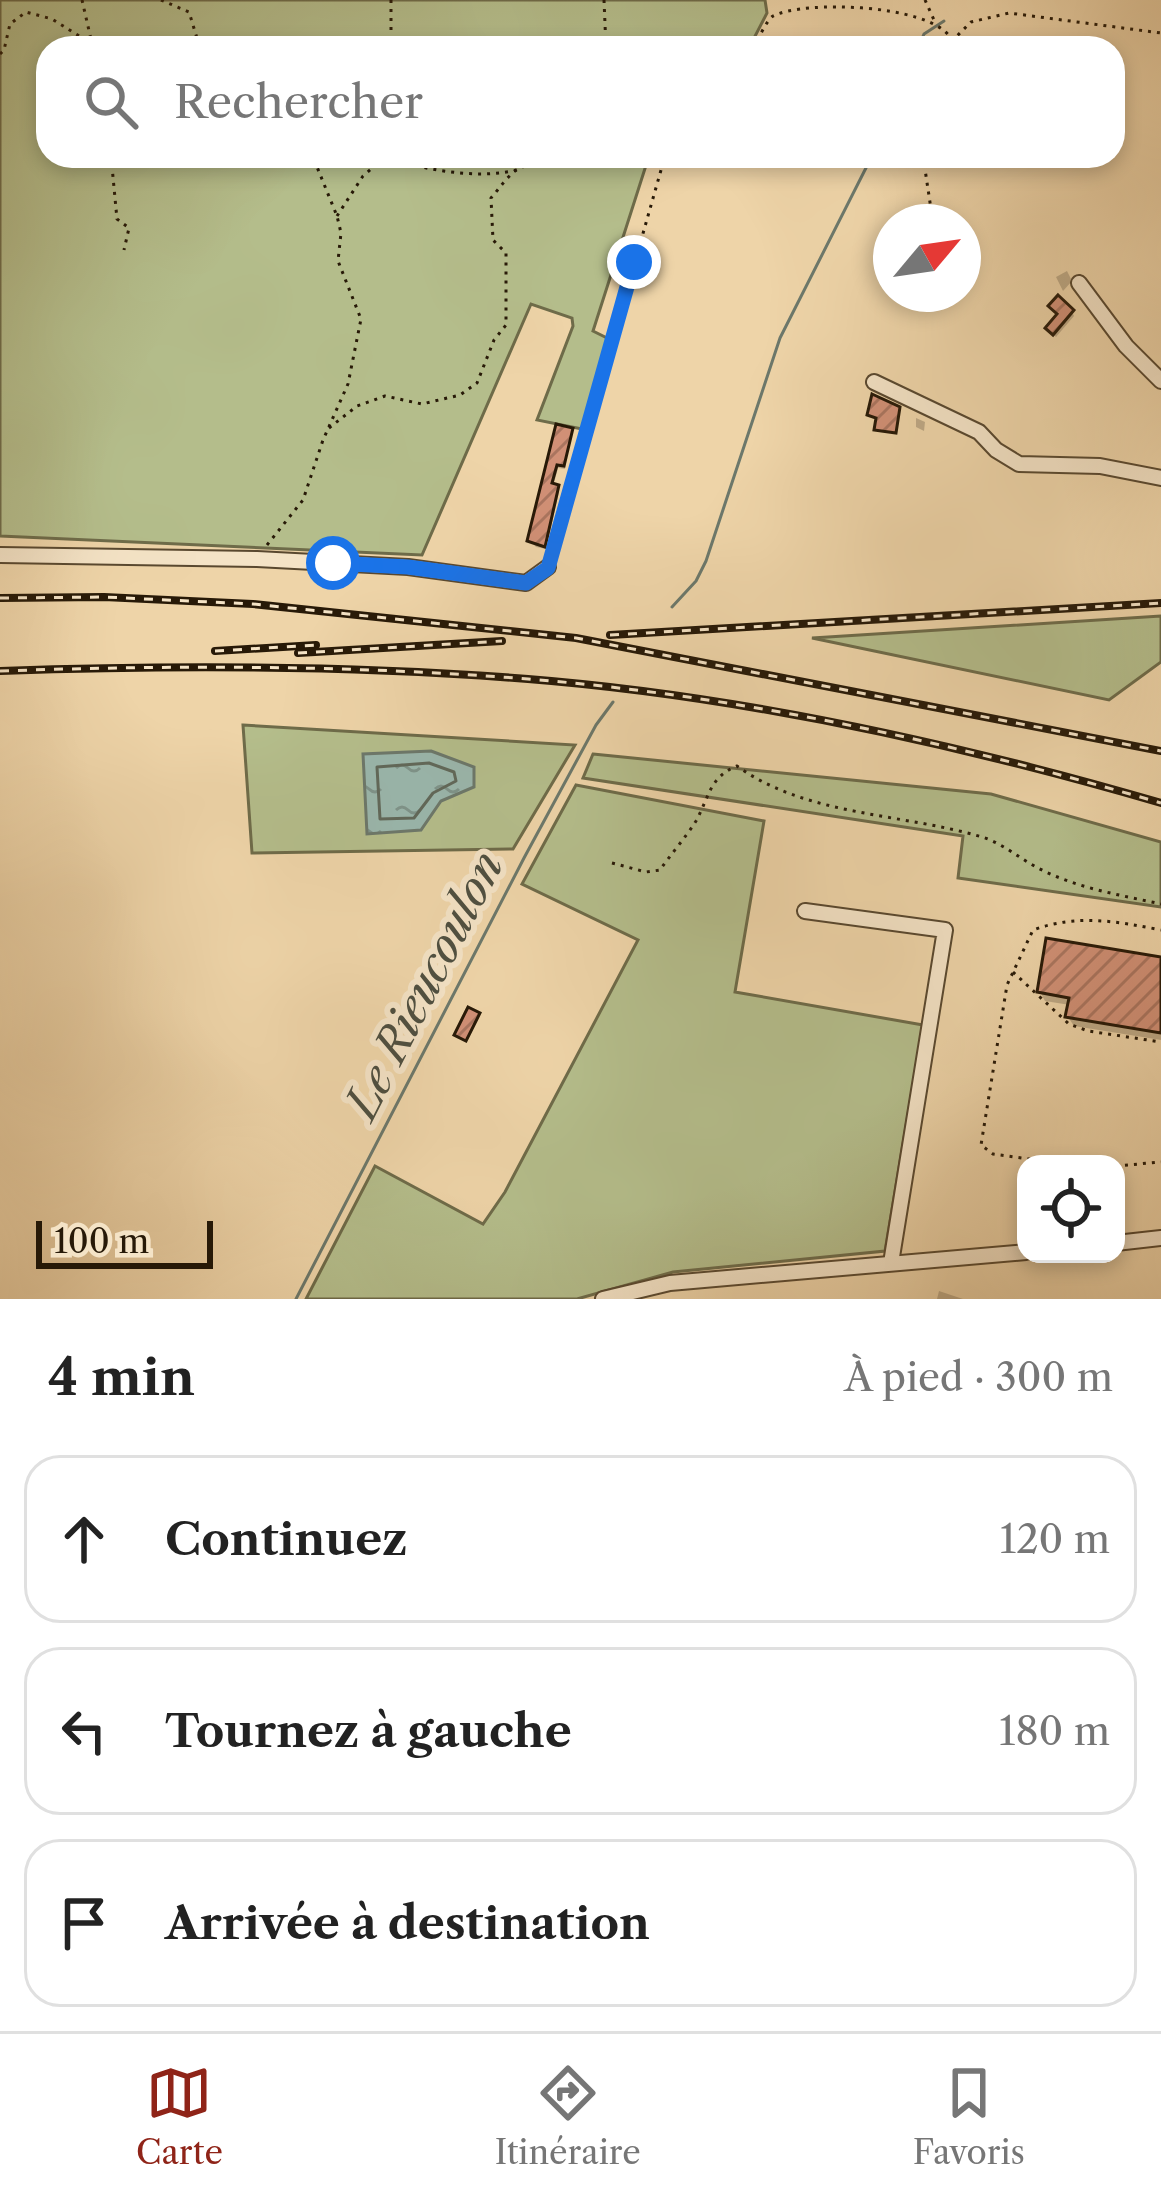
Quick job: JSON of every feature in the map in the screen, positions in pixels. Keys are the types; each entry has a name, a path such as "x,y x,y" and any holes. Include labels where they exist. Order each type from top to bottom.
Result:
{"street":[{"path":"1079,283 1126,346 1161,381"},
{"path":"874,382 979,432 995,450 1018,464 1100,466 1161,478"},
{"path":"0,555 408,567 513,583 526,583 548,568"},
{"path":"805,911 945,930 891,1263"},
{"path":"1125,1242 1161,1238"},
{"path":"603,1299 670,1283 1017,1253"}],"path":[{"path":"82,0 91,36"},
{"path":"161,0 189,12 196,36"},
{"path":"391,0 391,36"},
{"path":"604,0 606,36"},
{"path":"925,0 935,22"},
{"path":"760,36 771,17 805,4 902,10 935,22 946,36"},
{"path":"0,54 10,23 26,12 52,19 78,36"},
{"path":"956,36 971,22 1009,13 1161,33"},
{"path":"112,168 117,219 129,228 124,250"},
{"path":"257,559 303,500 348,384 361,319 338,261 337,216 317,168"},
{"path":"337,216 372,168"},
{"path":"422,168 491,176 523,168"},
{"path":"548,568 662,168"},
{"path":"924,168 930,204"},
{"path":"328,428 357,406 386,396 422,404 460,395 477,383 494,340 506,325 506,253 493,240 491,198 518,169"},
{"path":"612,862 646,872 660,870 696,820 714,782 722,772 737,766 796,798 988,838 1041,869 1092,888 1161,904"},
{"path":"1017,1157 993,1154 982,1145 1007,985 1033,930 1065,918 1161,930"},
{"path":"1013,971 1069,1024 1161,1042"},
{"path":"1125,1165 1161,1162"}],"green space":[{"path":"0,0 765,0 767,13 755,36 36,36 36,168 645,168 593,331 609,339 582,429 537,420 573,326 572,318 531,304 422,555 0,536"},
{"path":"1161,616 1161,662 1109,700 812,638"},
{"path":"243,725 575,745 513,849 252,853"},
{"path":"593,754 991,794 1161,842 1161,907 958,878 963,836 583,778"},
{"path":"576,785 764,821 735,992 923,1025 885,1251 673,1272 577,1299 306,1299 375,1166 483,1224 505,1192 638,940 522,884"}],"water":[{"path":"431,751 474,767 474,787 441,801 421,830 367,834 363,754"}],"building":[{"path":"1058,295 1074,310 1053,335 1045,328 1057,314 1048,306"},
{"path":"872,394 900,407 896,433 874,430 876,418 867,415"},
{"path":"556,424 573,428 564,466 557,465 552,483 559,485 545,547 527,541"},
{"path":"1046,938 1161,957 1161,1033 1065,1017 1069,998 1037,992"},
{"path":"468,1007 480,1013 466,1041 454,1035"}],"waterway":[{"name":"Le Rieucoulon","path":"923,36 944,21"},
{"name":"Le Rieucoulon","path":"672,607 696,581 706,561 780,338 866,168"},
{"name":"Le Rieucoulon","path":"296,1299 524,858 613,702"}],"railway":[{"path":"0,598 253,604 576,638 1161,751"},
{"path":"610,635 1161,603"},
{"path":"298,653 502,641"},
{"path":"215,651 316,645"},
{"path":"0,671 330,669 608,687 848,725 1161,803"}],"route":[{"path":"333,563 408,567 526,583 548,568 634,262"}]}
